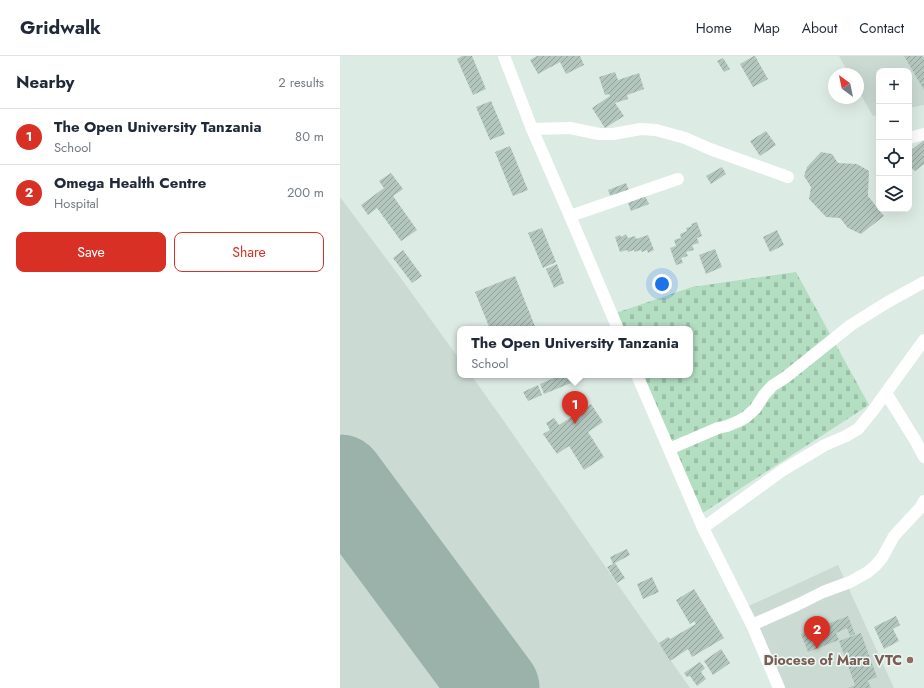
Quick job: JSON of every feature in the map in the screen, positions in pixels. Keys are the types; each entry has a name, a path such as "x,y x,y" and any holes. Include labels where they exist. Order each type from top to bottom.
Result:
{"street":[{"path":"504,56 532,129 617,326"},
{"path":"532,129 570,128 599,134 613,134 641,129 656,130 685,138 710,149 788,177"},
{"path":"912,137 924,134"},
{"path":"570,216 678,179"},
{"path":"669,449 746,417 755,409 772,386 786,377 851,325 924,282"},
{"path":"703,528 783,470 825,445 858,429 924,340"},
{"path":"638,378 703,528 752,625 779,688"},
{"path":"886,393 924,457"},
{"path":"752,625 798,605 823,592 850,582 868,572 876,566 894,536 921,507 924,501"}],"shaded area":[{"path":"839,56 924,56 924,105 912,107 912,68 876,68 876,116 873,116 864,100 864,68 846,68"},
{"path":"340,197 457,356 457,378 473,378 690,688 340,688"},
{"path":"838,565 894,688 776,688 740,610"}],"green space":[{"path":"796,272 869,405 695,518 633,378 693,378 693,326 611,326 607,316 692,287"}],"building":[{"path":"462,56 472,56 486,89 473,95 457,59"},
{"path":"537,56 580,56 584,65 566,74 560,62 538,74 530,60"},
{"path":"754,56 768,79 753,87 740,64"},
{"path":"904,56 922,56 924,59 924,90 912,68"},
{"path":"723,58 730,69 724,72 717,61"},
{"path":"615,72 618,80 639,73 644,89 627,95 628,99 615,103 624,116 605,128 592,108 610,96 609,94 605,95 599,77"},
{"path":"491,101 505,134 490,140 476,107"},
{"path":"766,131 776,145 760,156 750,141"},
{"path":"924,140 924,164 915,171 912,169 912,150"},
{"path":"510,146 528,190 513,196 495,152"},
{"path":"821,152 832,154 838,163 857,164 869,171 868,196 876,206 876,212 881,212 884,216 861,234 848,228 840,218 826,217 809,199 811,187 804,176 807,167"},
{"path":"722,167 726,174 711,184 706,176"},
{"path":"391,173 403,189 393,196 417,230 401,241 377,208 368,215 361,205 384,188 379,181"},
{"path":"626,183 629,191 611,198 608,190"},
{"path":"645,196 649,204 631,211 628,203"},
{"path":"697,222 702,236 697,238 699,243 692,245 694,250 686,252 688,256 681,258 683,263 676,265 670,248 676,246 674,240 681,238 680,234 687,231 686,228"},
{"path":"542,228 556,262 543,268 528,233"},
{"path":"777,230 784,245 770,252 763,237"},
{"path":"626,234 628,238 635,236 636,239 648,235 654,250 648,253 647,250 642,252 641,250 634,252 634,250 628,252 627,250 620,252 615,237 620,235 621,237"},
{"path":"715,249 722,267 706,274 699,255"},
{"path":"403,250 422,276 412,283 393,258"},
{"path":"557,264 564,283 554,288 546,269"},
{"path":"515,276 535,326 489,326 475,292"},
{"path":"554,378 569,378 571,383 544,394 540,384"},
{"path":"538,385 542,395 528,401 523,392"},
{"path":"591,404 603,422 588,432 604,457 584,470 569,446 557,454 543,434 550,430 546,423 554,418 559,425"},
{"path":"627,549 630,555 615,563 625,578 617,583 607,567 613,564 610,557"},
{"path":"652,577 659,592 643,599 637,584"},
{"path":"694,589 724,638 692,657 688,649 670,661 659,643 668,637 670,639 696,624 694,621 690,624 676,600"},
{"path":"848,616 855,634 850,636 847,628 836,633 839,640 808,652 801,634"},
{"path":"896,616 900,625 893,629 899,641 884,649 874,627"},
{"path":"861,633 877,677 864,682 868,681 871,688 848,688 855,685 839,641"},
{"path":"721,649 730,663 713,675 704,661"},
{"path":"700,662 705,668 701,672 706,679 697,686 690,676 687,677 684,673"}],"runway":[{"path":"340,479 495,688"}],"place":[{"name":"The Open University Tanzania","path":"575,424"},
{"name":"Omega Health Centre","path":"817,649"},
{"name":"Diocese of Mara VTC","path":"910,660"}]}
